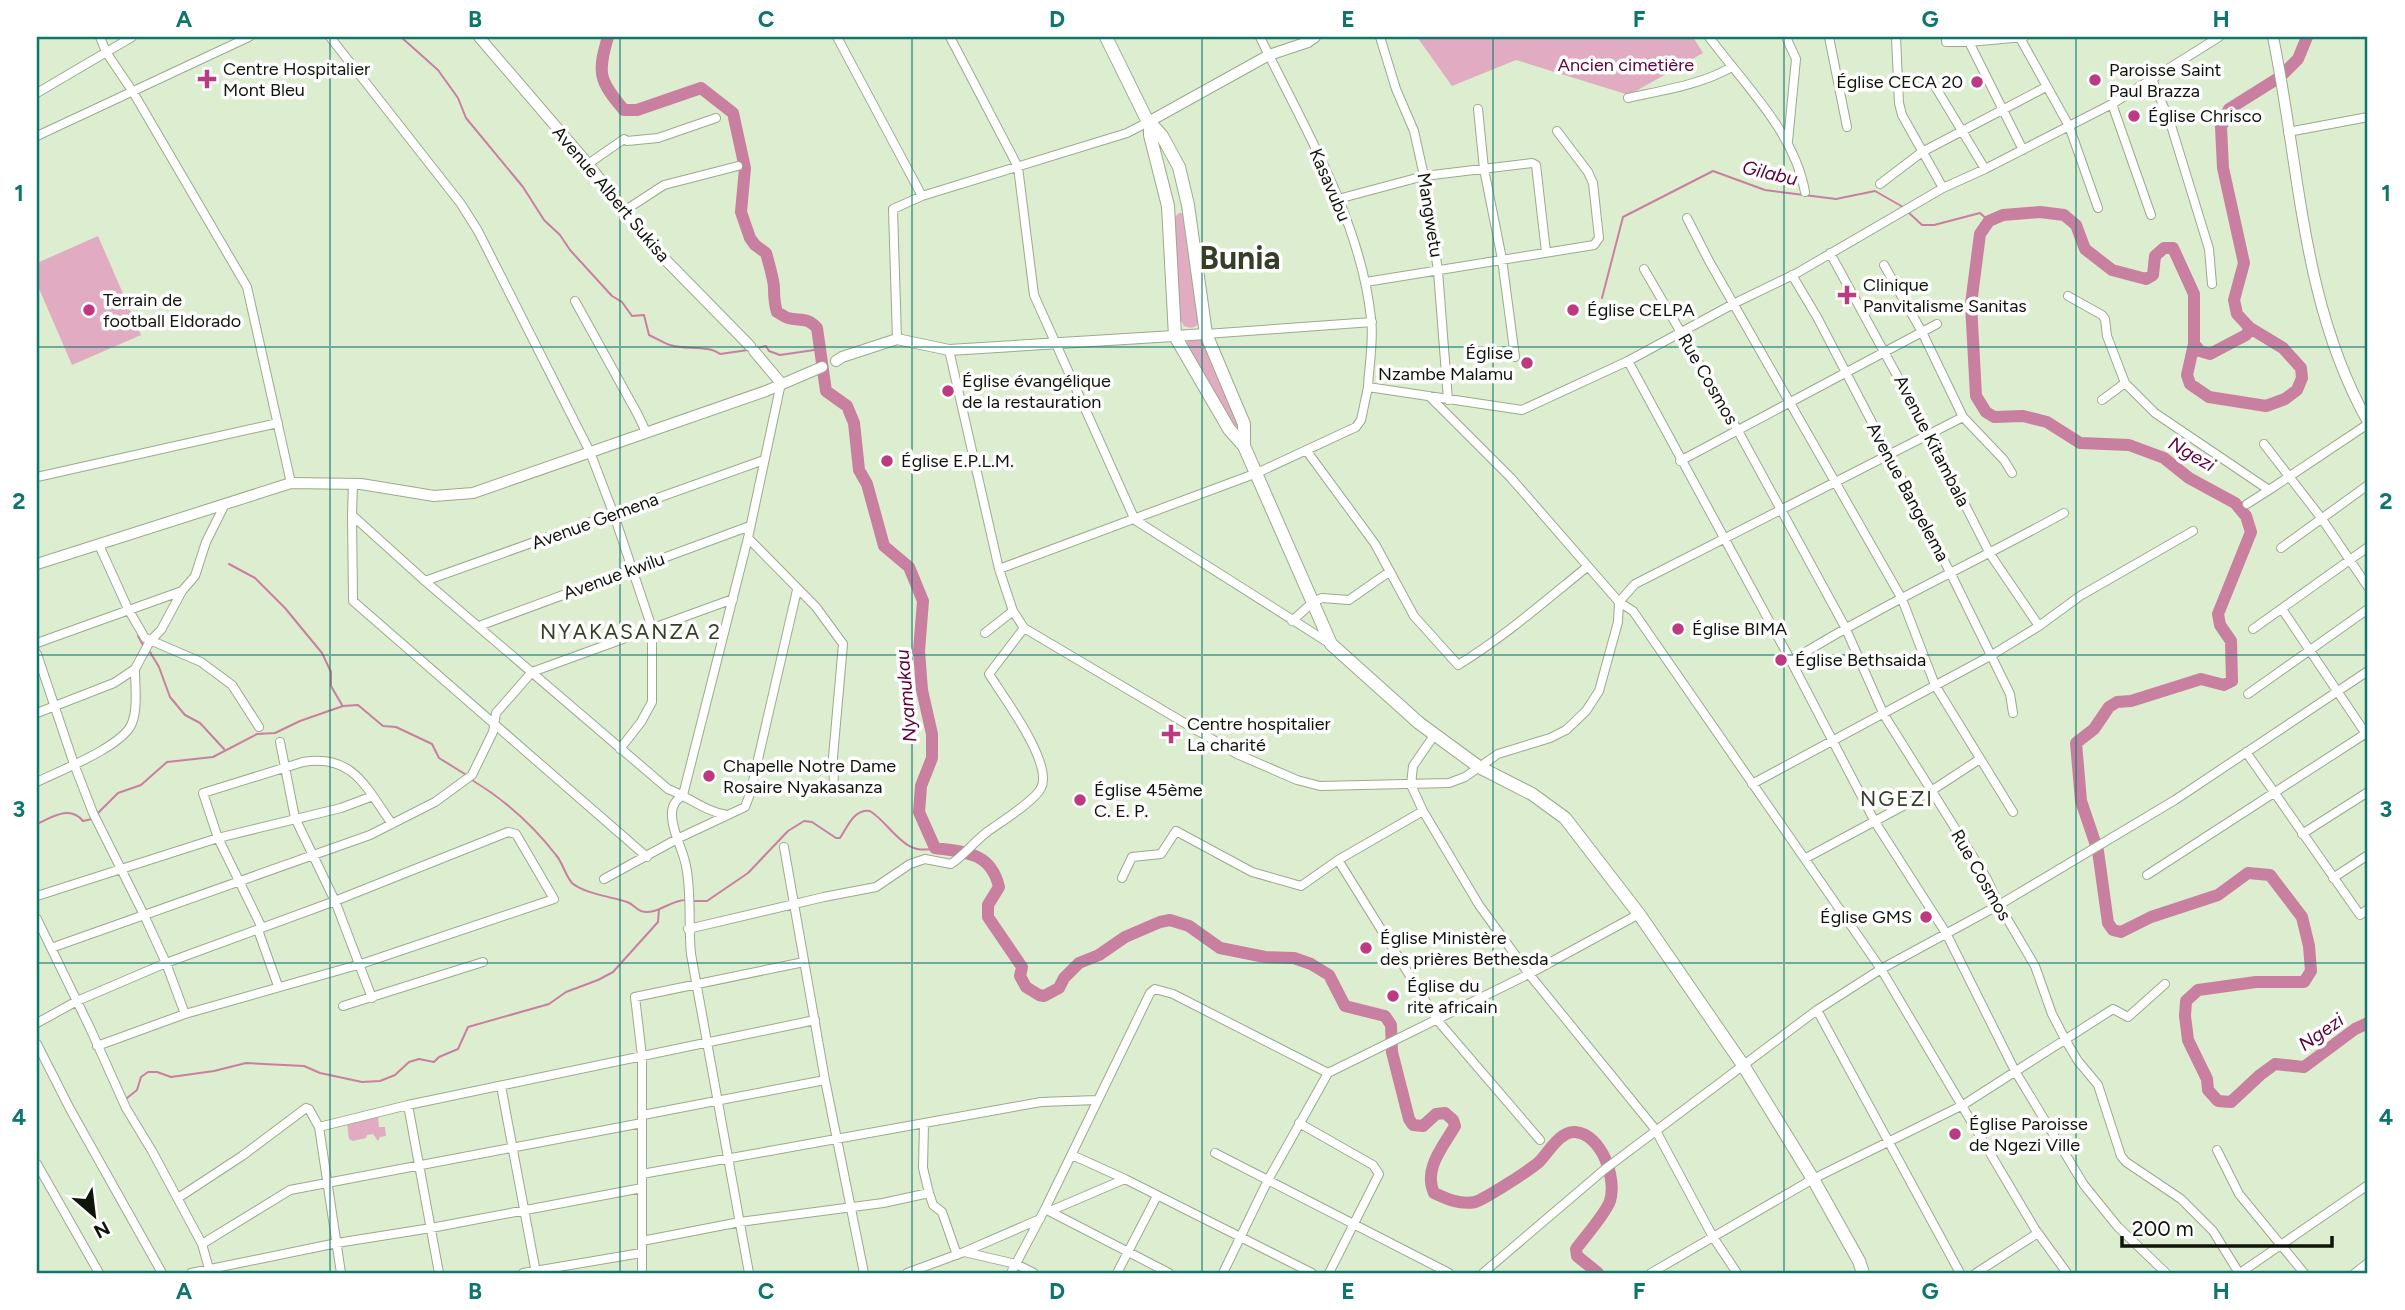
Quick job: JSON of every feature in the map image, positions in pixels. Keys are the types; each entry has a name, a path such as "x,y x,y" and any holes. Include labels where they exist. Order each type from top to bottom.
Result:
{"main road":[{"path":"1106,37 1146,118 1162,136 1179,167 1188,205 1206,334 1244,424 1244,446"},
{"path":"1150,121 1150,135 1168,206 1175,335 1229,429 1244,446 1331,644 1435,734 1479,767 1532,794 1565,818 1639,914 1743,1065 1813,1179 1859,1261 1863,1273"},
{"path":"1168,206 1188,205"}],"street":[{"path":"100,37 106,52 133,92 247,287 291,483"},
{"path":"37,93 132,37"},
{"path":"37,136 250,37"},
{"path":"330,37 461,204 478,231 590,452 652,628 652,702 620,750"},
{"name":"Avenue Albert Sukisa","path":"479,37 588,164 653,247 752,348 781,383"},
{"path":"838,37 922,195"},
{"path":"950,37 1018,167 1034,295 1135,520 1331,644"},
{"name":"Kasavubu","path":"999,569 1257,473 1356,427 1361,420 1368,387 1371,322 1366,282 1339,200 1260,37"},
{"path":"897,339 893,208 922,195 1127,133 1269,55 1308,43 1315,37"},
{"name":"Mangwetu","path":"1380,37 1396,89 1414,131 1424,176 1438,271 1448,400"},
{"path":"1709,37 1788,141 1802,174 1805,192"},
{"path":"1786,37 1796,59 1788,141"},
{"path":"1829,37 1847,127"},
{"path":"1896,37 1902,115 1942,188"},
{"path":"1946,37 1946,42 2022,37 2068,127 2098,208"},
{"path":"1368,387 1522,410 1628,362 1792,275 1907,211 1942,188 2112,104 2219,37"},
{"path":"2247,505 2368,423 2365,410 2333,346 2317,293 2273,37"},
{"path":"1969,42 2023,149"},
{"path":"1628,98 1695,83 1732,67"},
{"path":"2152,79 2170,122 2209,249 2212,284"},
{"path":"1880,184 1922,152 2046,87"},
{"path":"1936,88 1985,169"},
{"path":"2112,104 2151,215"},
{"path":"1478,109 1484,169 1502,259 1515,358"},
{"path":"2288,132 2368,117"},
{"path":"588,164 624,139 659,138 716,118"},
{"path":"1366,282 1594,245 1599,238 1593,183 1588,172 1557,131"},
{"path":"1339,200 1424,176 1532,163 1536,165 1546,251"},
{"path":"624,211 664,186 738,166"},
{"path":"1688,218 1709,261 1902,599 1935,684 2013,812"},
{"name":"Avenue Kitambala","path":"1830,253 1885,351 1990,554 2039,626"},
{"path":"1884,265 1922,332 1963,416 2004,460 2012,473"},
{"name":"Rue Cosmos","path":"1644,269 1737,429 1845,627 1884,715 1987,879 1998,905 2035,966 2052,1014 2066,1041 2098,1085 2121,1156 2126,1163 2181,1199 2213,1231 2240,1273"},
{"name":"Avenue Bangelema","path":"1792,275 1992,655 2010,694 2012,713"},
{"path":"2068,296 2105,319 2107,337 2125,383 2155,413 2269,490"},
{"path":"575,301 646,432"},
{"path":"836,361 897,339 949,350 1371,322"},
{"path":"1680,461 1937,324"},
{"path":"949,350 999,569 1013,611 1024,628 1237,754 1297,780 1320,786 1449,783 1465,777 1499,754 1550,738 1566,730 1586,711 1599,691 1618,622 1619,602 1635,584 1963,416"},
{"path":"1628,362 1791,661 1875,822 1945,933 2015,1071 2084,1185 2118,1227 2166,1273"},
{"path":"37,564 291,483 353,483 434,496 473,493 766,391 818,369"},
{"path":"750,1273 696,984 688,929 690,900 686,865 672,814 675,802 683,795 733,599 781,383"},
{"path":"2102,400 2125,383"},
{"path":"1429,396 1511,478 1619,602 1633,611 1881,969 2038,1233 2067,1273"},
{"path":"37,477 278,423"},
{"path":"2264,444 2322,519 2368,586"},
{"path":"1306,450 1376,544 1415,616 1458,665 1486,648 1587,567"},
{"name":"Avenue Gemena","path":"425,581 764,460"},
{"path":"353,483 353,601 647,857"},
{"path":"2281,548 2368,485"},
{"path":"37,782 100,752 130,729 134,716 135,669 150,641 161,630 182,591 195,576 206,542 225,504"},
{"path":"1791,661 1845,627 1990,554 2064,513"},
{"path":"352,515 668,789 714,813 727,815"},
{"name":"Avenue kwilu","path":"479,626 750,526"},
{"path":"1752,784 1992,655 2080,596 2193,531"},
{"path":"748,538 816,607 843,644 833,757 834,787"},
{"path":"99,545 128,609 145,638 201,662 232,685 260,727"},
{"path":"2253,629 2368,547"},
{"path":"1292,621 1313,602 1322,598 1349,600 1390,572"},
{"path":"604,879 679,838 745,807 797,590"},
{"path":"37,643 182,591"},
{"path":"51,948 312,856 392,824 435,802 469,777 493,732 496,713 532,672 733,599"},
{"path":"2147,876 2368,734 2283,608"},
{"path":"2248,694 2368,609"},
{"path":"985,633 1013,611"},
{"path":"688,929 876,887 914,862 925,859 951,864 964,856 974,842 1041,789 1044,778 1035,748 989,674 1024,628"},
{"path":"37,654 74,764 95,816 166,963 185,1014"},
{"path":"37,713 114,683 135,669"},
{"path":"1483,1273 1655,1129 1817,1010 1881,969 1998,905 2175,800 2368,671"},
{"path":"1435,734 1413,766 1411,785 1423,811 1479,905 1529,974 1655,1129 1713,1237 1737,1273"},
{"path":"280,743 295,818 335,901 372,998"},
{"path":"2246,752 2360,915 2368,909"},
{"path":"278,986 260,929 218,838 203,793 319,759 335,761 352,770 392,824"},
{"path":"1806,858 1931,791 1980,759"},
{"path":"2302,834 2368,792"},
{"path":"37,896 218,838 341,808 373,796"},
{"path":"1122,878 1132,858 1161,854 1176,831 1252,872 1301,886 1338,860 1423,811"},
{"path":"37,1023 77,1001 166,963 335,901 508,832 516,834 554,899 361,964 185,1014 97,1045"},
{"path":"784,847 825,1080 839,1138 864,1273"},
{"path":"2333,878 2368,855"},
{"path":"1338,860 1438,1021 1540,1140"},
{"path":"1223,1273 1268,1180 1328,1073 1438,1021 1639,914"},
{"path":"37,919 126,1108 178,1198 214,1270"},
{"path":"343,1006 483,962"},
{"path":"642,1273 642,1056 635,998 804,962"},
{"path":"1651,1273 1667,1270 1713,1237 1813,1179 1962,1105 2113,1009 2128,1017 2165,984"},
{"path":"1011,1273 1048,1210 1097,1100 1150,993 1155,989 1173,993 1328,1073"},
{"path":"1817,1010 1960,1273"},
{"path":"319,1127 408,1105 815,1020"},
{"path":"37,1044 70,1109 162,1273"},
{"path":"202,1244 290,1190 513,1148 717,1100 825,1080"},
{"path":"501,1086 536,1272"},
{"path":"642,1174 1041,1102 1097,1100"},
{"path":"408,1105 439,1273"},
{"path":"178,1198 242,1156 306,1108 310,1109 319,1127 341,1273"},
{"path":"1299,1123 1373,1165 1379,1174 1329,1273"},
{"path":"924,1124 923,1168 929,1193 933,1205 942,1212 961,1254"},
{"path":"2217,1150 2239,1194 2304,1273"},
{"path":"1215,1153 1449,1273"},
{"path":"1072,1155 1312,1273"},
{"path":"37,1164 99,1273"},
{"path":"1048,1210 1125,1179"},
{"path":"2240,1273 2368,1185"},
{"path":"191,1273 337,1243 642,1188"},
{"path":"642,1241 740,1223 883,1203 929,1193"},
{"path":"1117,1273 1157,1196"},
{"path":"1048,1210 1169,1273"},
{"path":"907,1273 961,1254 1041,1219"},
{"path":"1976,1273 2038,1233"},
{"path":"523,1273 641,1252"},
{"path":"961,1254 1016,1264 1034,1273"},
{"path":"2355,1273 2368,1263"}],"green space":[{"name":"Ancien cimetière","path":"1417,37 1693,37 1703,53 1629,95 1516,60 1452,86"},
{"path":"1184,213 1200,322 1191,328 1184,326 1180,319 1175,217"},
{"name":"Terrain de football Eldorado","path":"98,236 141,335 72,365 37,284 37,263"},
{"path":"1189,337 1201,338 1240,423 1238,427 1233,425 1186,344"},
{"path":"378,1115 379,1127 385,1127 386,1136 380,1137 378,1141 373,1134 353,1141 349,1139 347,1123"}],"waterway":[{"path":"401,37 438,70 458,98 466,118 570,250 612,296 622,302 632,316 644,315 649,335 670,345 720,354 748,350"},
{"name":"Nyamukau","path":"608,37 602,60 603,76 609,91 624,110 637,110 701,88 733,113 745,168 741,212 750,238 766,253 777,312 788,318 807,321 817,328 826,391 847,406 854,423 859,470 867,484 884,546 909,567 923,601 919,651 922,690 932,734 932,758 921,786 919,812 935,848 975,856 983,860 995,875 999,887 988,905 988,917 1022,967 1020,976 1026,987 1044,996 1059,988 1064,978 1079,963 1099,955 1125,937 1170,920 1189,926 1220,948 1265,957 1294,958 1311,964 1329,975 1345,1006 1385,1016 1391,1025 1392,1052 1409,1119 1413,1125 1423,1126 1436,1114 1445,1113 1453,1120 1455,1126 1433,1167 1431,1184 1434,1193 1459,1202 1475,1202 1534,1166 1564,1135 1575,1132 1593,1141 1605,1159 1612,1192 1604,1212 1576,1249 1577,1256 1598,1273"},
{"name":"Ngezi","path":"2307,37 2298,59 2280,77 2229,109 2221,127 2223,168 2244,263 2234,300 2237,314 2250,328 2283,348 2301,368 2302,378 2297,390 2285,399 2266,406 2209,397 2190,384 2187,375 2194,344 2194,294 2173,248 2164,248 2155,256 2153,275 2146,279 2112,270 2085,249 2076,225 2064,215 2040,212 2003,215 1989,221 1980,234 1971,304 1976,396 1986,412 1994,417 2023,416 2047,422 2080,443 2129,445 2164,458 2189,478 2235,503 2246,516 2251,532 2218,614 2220,625 2231,641 2232,681 2224,685 2201,679 2131,701 2117,702 2109,707 2094,729 2076,743 2081,801 2098,851 2108,923 2113,930 2121,932 2151,917 2218,895 2248,873 2270,875 2302,917 2309,946 2311,971 2304,982 2256,982 2198,990 2186,1001 2188,1040 2207,1079 2208,1090 2218,1101 2231,1102 2275,1064 2304,1067 2355,1029 2368,1023"},
{"name":"Gilabu","path":"1602,298 1623,217 1713,171 1765,190 1836,199 1875,191 1903,207"},
{"name":"Gilabu","path":"1907,211 1922,225 1934,225 1980,213 1989,221"},
{"path":"2194,344 2200,351 2210,354 2246,335 2250,328"},
{"path":"756,348 766,346 769,351 780,355 821,349"},
{"path":"229,564 255,578 285,608 322,653 331,672 331,686 342,705"},
{"path":"138,636 143,645"},
{"path":"150,652 159,667 170,697 185,715 200,723 224,749"},
{"path":"98,813 118,793 141,785 167,762 213,757 257,734 275,733 343,706 358,705 383,726 396,727 432,744 439,758 468,776"},
{"path":"472,780 507,804 528,823 556,855 572,883 577,886 627,902 647,912 687,900"},
{"path":"693,901 707,901 748,873 788,831 804,821 812,822 840,838 856,816 870,811 906,844 924,850 935,848"},
{"path":"37,824 67,813 78,816 83,821 92,819"},
{"path":"127,1098 137,1090 141,1077 148,1072 171,1077 246,1063 304,1066 320,1073 362,1082 380,1081 395,1075 409,1062 419,1059 434,1062 458,1049 468,1027 549,1004 566,992 613,972 658,922 659,909"}],"place":[{"name":"Centre Hospitalier Mont Bleu","path":"207,79"},
{"name":"Paroisse Saint Paul Brazza","path":"2095,80"},
{"name":"Église CECA 20","path":"1977,82"},
{"name":"Église Chrisco","path":"2134,116"},
{"name":"Clinique Panvitalisme Sanitas","path":"1847,295"},
{"name":"Terrain de football Eldorado","path":"89,310"},
{"name":"Église CELPA","path":"1573,310"},
{"name":"Église Nzambe Malamu","path":"1527,363"},
{"name":"Église évangélique de la restauration","path":"948,391"},
{"name":"Église E.P.L.M.","path":"887,461"},
{"name":"Église BIMA","path":"1678,629"},
{"name":"Église Bethsaida","path":"1781,660"},
{"name":"Centre hospitalier La charité","path":"1171,734"},
{"name":"Chapelle Notre Dame Rosaire Nyakasanza","path":"709,776"},
{"name":"Église 45ème C. E. P.","path":"1080,800"},
{"name":"Église GMS","path":"1926,917"},
{"name":"Église Ministère des prières Bethesda","path":"1366,948"},
{"name":"Église du rite africain","path":"1393,996"},
{"name":"Église Paroisse de Ngezi Ville","path":"1955,1134"}],"district":[{"name":"Bunia","path":"1240,258"},
{"name":"NYAKASANZA 2","path":"631,631"},
{"name":"NGEZI","path":"1897,798"}]}
